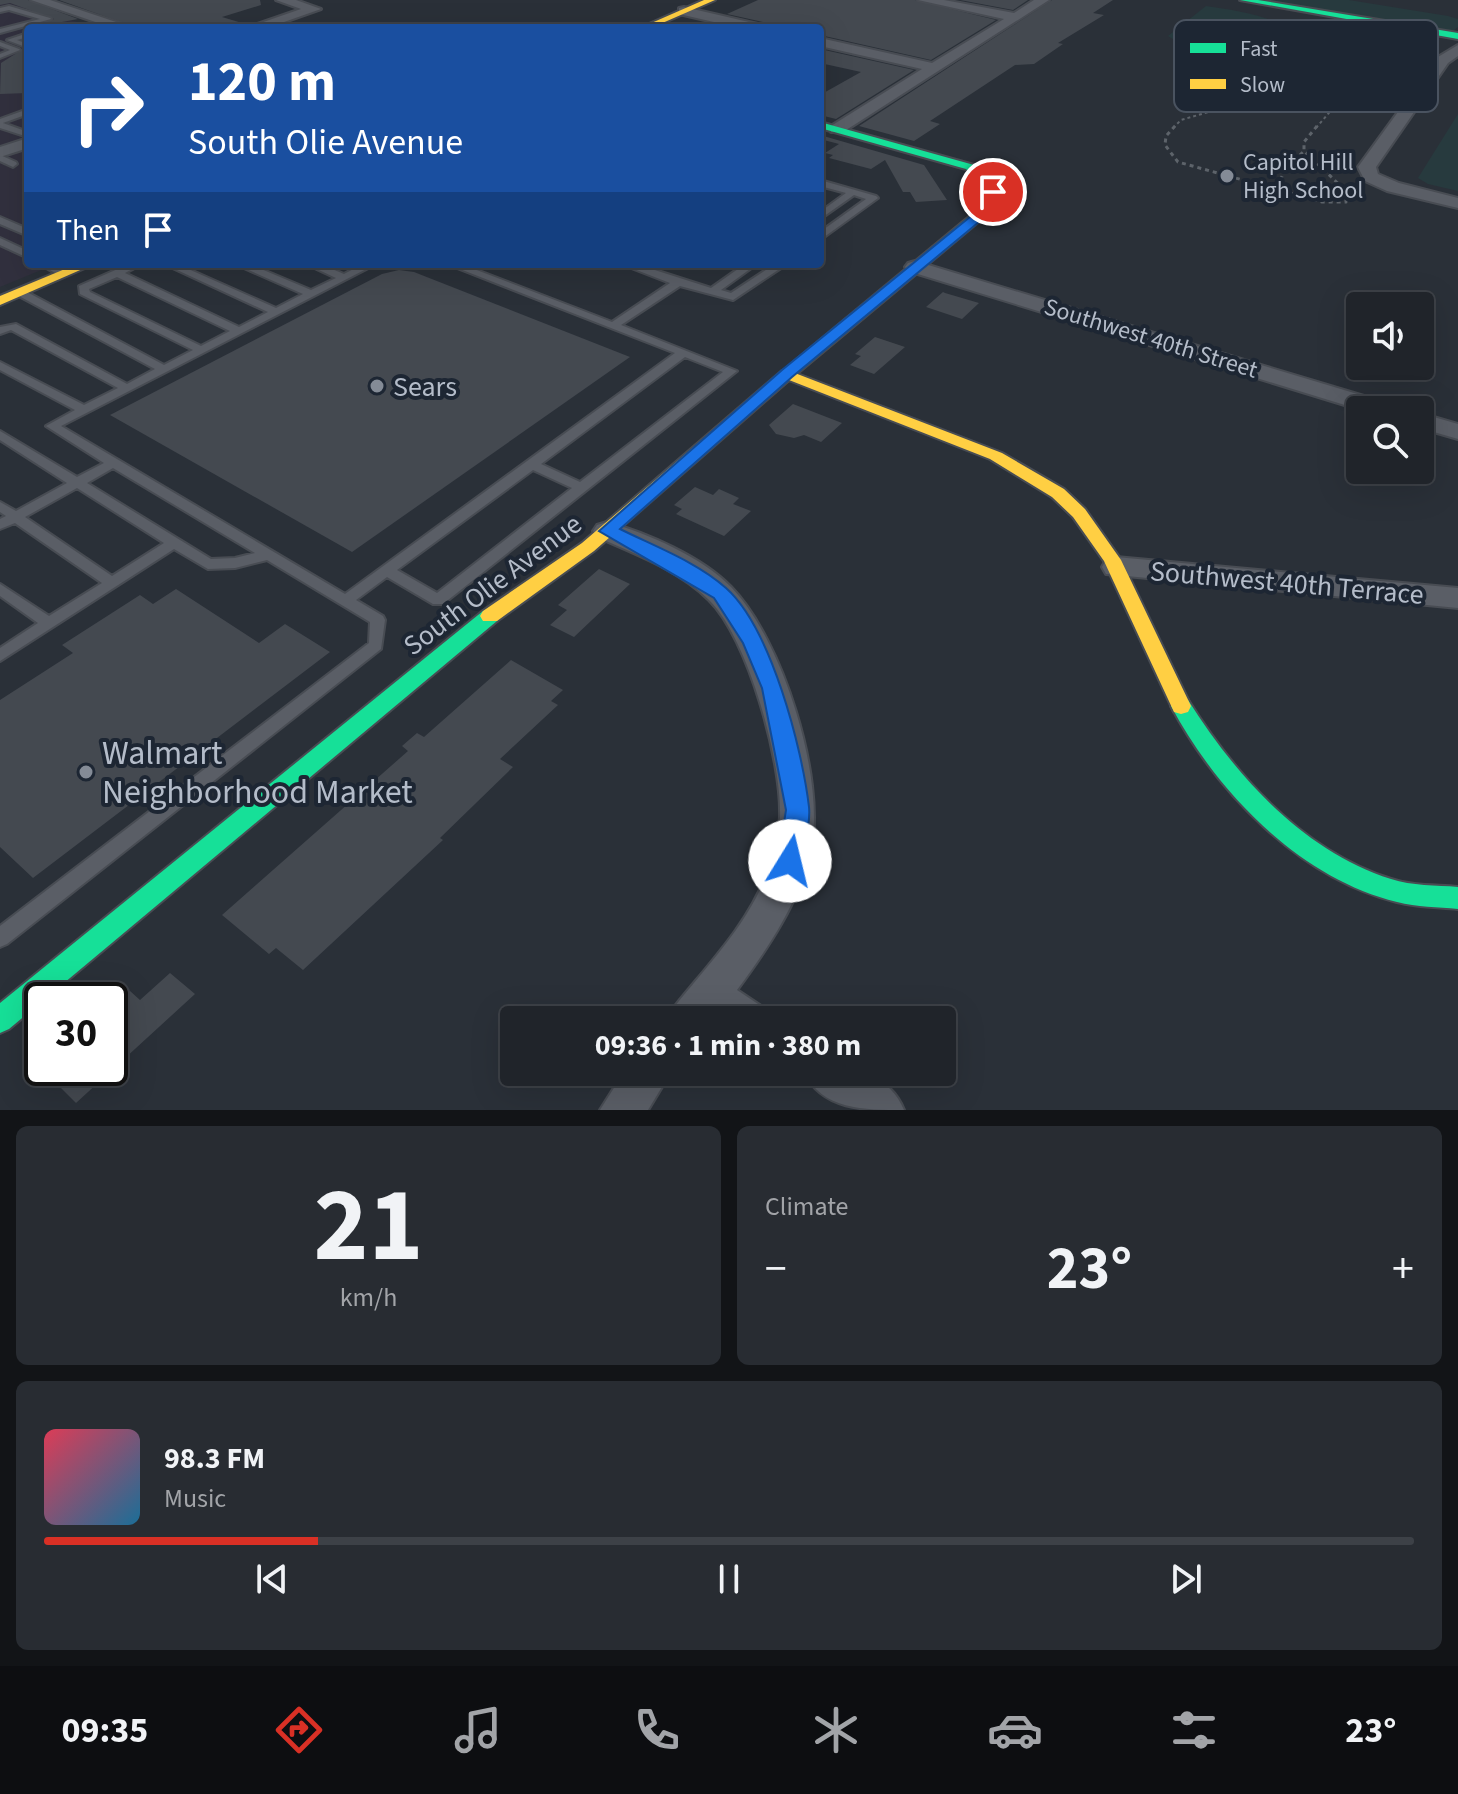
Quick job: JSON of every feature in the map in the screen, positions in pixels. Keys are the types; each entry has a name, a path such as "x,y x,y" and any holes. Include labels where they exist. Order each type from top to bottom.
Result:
{"street":[{"path":"37,0 114,24"},
{"path":"266,24 315,9 282,0"},
{"path":"653,24 711,0"},
{"path":"924,0 1015,17"},
{"path":"828,127 935,68 1043,0"},
{"path":"1244,0 1363,20"},
{"path":"684,11 740,24"},
{"path":"48,19 64,24"},
{"path":"1438,33 1458,36"},
{"path":"824,43 935,68"},
{"path":"1438,67 1458,49"},
{"path":"1406,112 1367,167 1371,177 1384,184 1458,203"},
{"name":"South Olie Avenue","path":"0,1020 486,619 607,531 787,374 986,209 993,192 970,167 828,127"},
{"path":"4,158 24,146"},
{"name":"Southwest 40th Street","path":"915,267 1346,398"},
{"path":"0,301 78,268"},
{"path":"787,374 992,454 1056,492 1083,519 1116,567 1174,695 1242,790 1330,862 1388,889 1458,898"},
{"path":"1434,424 1458,432"},
{"path":"607,531 664,558 720,593 753,641 772,688 798,810 790,861 768,909 700,1006"},
{"name":"Southwest 40th Terrace","path":"1116,567 1458,598"},
{"path":"622,1110 640,1086"},
{"path":"846,1086 882,1110"}],"lane":[{"path":"0,10 9,8 48,19"},
{"path":"28,24 48,19"},
{"path":"0,31 24,25"},
{"path":"24,36 10,40 24,45"},
{"path":"0,44 17,50 0,56"},
{"path":"0,123 24,113"},
{"path":"0,123 24,133"},
{"path":"15,130 24,128"},
{"path":"824,184 873,198 824,234"},
{"path":"824,213 853,192"},
{"path":"0,220 24,231"},
{"path":"0,241 24,253"},
{"path":"53,268 64,274"},
{"path":"128,268 83,288 85,294 201,350"},
{"path":"178,268 276,312"},
{"path":"249,268 311,294"},
{"path":"321,268 344,277"},
{"path":"1,936 376,645 378,620 52,426 363,268"},
{"path":"386,570 438,600 731,371 462,268"},
{"path":"638,268 678,282 740,295 777,268"},
{"path":"713,291 746,268"},
{"path":"117,273 239,331"},
{"path":"613,326 678,282"},
{"path":"21,293 164,369"},
{"path":"0,331 12,326 126,388"},
{"path":"345,601 683,353"},
{"path":"0,365 84,410"},
{"path":"0,435 215,565 268,555"},
{"path":"0,525 113,463"},
{"path":"531,464 582,488"},
{"path":"0,506 112,583"},
{"path":"0,655 174,543"},
{"path":"0,589 49,624"}],"path":[{"path":"1209,112 1181,120 1166,136 1165,145 1178,162 1277,187 1322,202 1346,202 1346,191 1304,151 1304,142 1330,112"},
{"path":"1277,187 1286,168 1304,151"}],"shaded area":[{"path":"0,0 85,24 24,24 24,268 46,268 0,287"}],"green space":[{"path":"1253,0 1349,0 1448,16 1458,19 1458,27 1453,31 1438,29 1438,20 1382,20"},
{"path":"1206,6 1271,20 1188,20"},
{"path":"1458,114 1458,191 1428,184 1418,178"}],"building":[{"path":"0,0 28,0 78,19 41,24 54,19 10,3 0,5"},
{"path":"59,0 260,0 261,5 222,17 242,24 126,24"},
{"path":"758,0 915,0 996,20 931,60 824,36 824,24 764,24 727,14"},
{"path":"960,0 1028,0 1013,10"},
{"path":"1052,0 1113,0 1093,13 1104,15 1058,43 1063,44 1034,64 1015,65 930,121 940,124 914,141 859,126"},
{"path":"24,49 24,93 0,94 1,63"},
{"path":"824,50 914,70 836,119 824,116 824,93 861,72 824,64"},
{"path":"824,136 924,165 947,200 916,202 910,192 903,192 885,160 871,169 829,158 833,155 825,153 839,144 824,140"},
{"name":"Sears","path":"399,270 414,272 630,357 352,552 110,415 382,274"},
{"path":"943,292 979,303 962,319 926,307"},
{"path":"875,337 905,347 874,374 850,365 861,356 855,354"},
{"path":"793,404 842,423 821,442 804,435 794,438 776,434 769,425"},
{"path":"695,487 713,495 719,489 739,498 733,504 751,511 724,536 676,514 682,509 674,505"},
{"path":"599,569 630,584 574,637 550,625 567,610 558,605"},
{"name":"Walmart Neighborhood Market","path":"176,589 259,643 285,624 330,652 33,878 0,847 0,700 73,653 62,645 140,595 153,604"},
{"path":"511,660 563,690 551,701 558,705 500,759 513,767 440,838 443,840 303,970 276,948 269,954 222,915 408,751 402,746 417,733 424,737"},
{"path":"170,973 195,994 128,1055 128,993 130,991 140,1000"},
{"path":"59,1086 95,1086 76,1103"}],"traffic: fast":[{"path":"1244,0 1363,20"},
{"path":"1438,33 1458,36"},
{"path":"783,378 986,209 993,192 970,167 824,126"},
{"path":"0,1020 490,616"},
{"path":"1181,706 1219,763 1242,790 1294,838 1354,875 1394,891 1458,898"}],"traffic: slow":[{"path":"654,24 711,0"},
{"path":"0,301 78,268"},
{"path":"787,374 996,456 1058,493 1079,513 1112,560 1181,706"},
{"path":"490,616 588,547 783,378"}],"place":[{"name":"Capitol Hill High School","path":"1227,176"},
{"name":"Sears","path":"377,386"},
{"name":"Walmart Neighborhood Market","path":"86,772"}],"route":[{"path":"790,861 798,810 772,688 753,641 720,593 664,558 607,531 787,374 986,209 993,192"}]}
